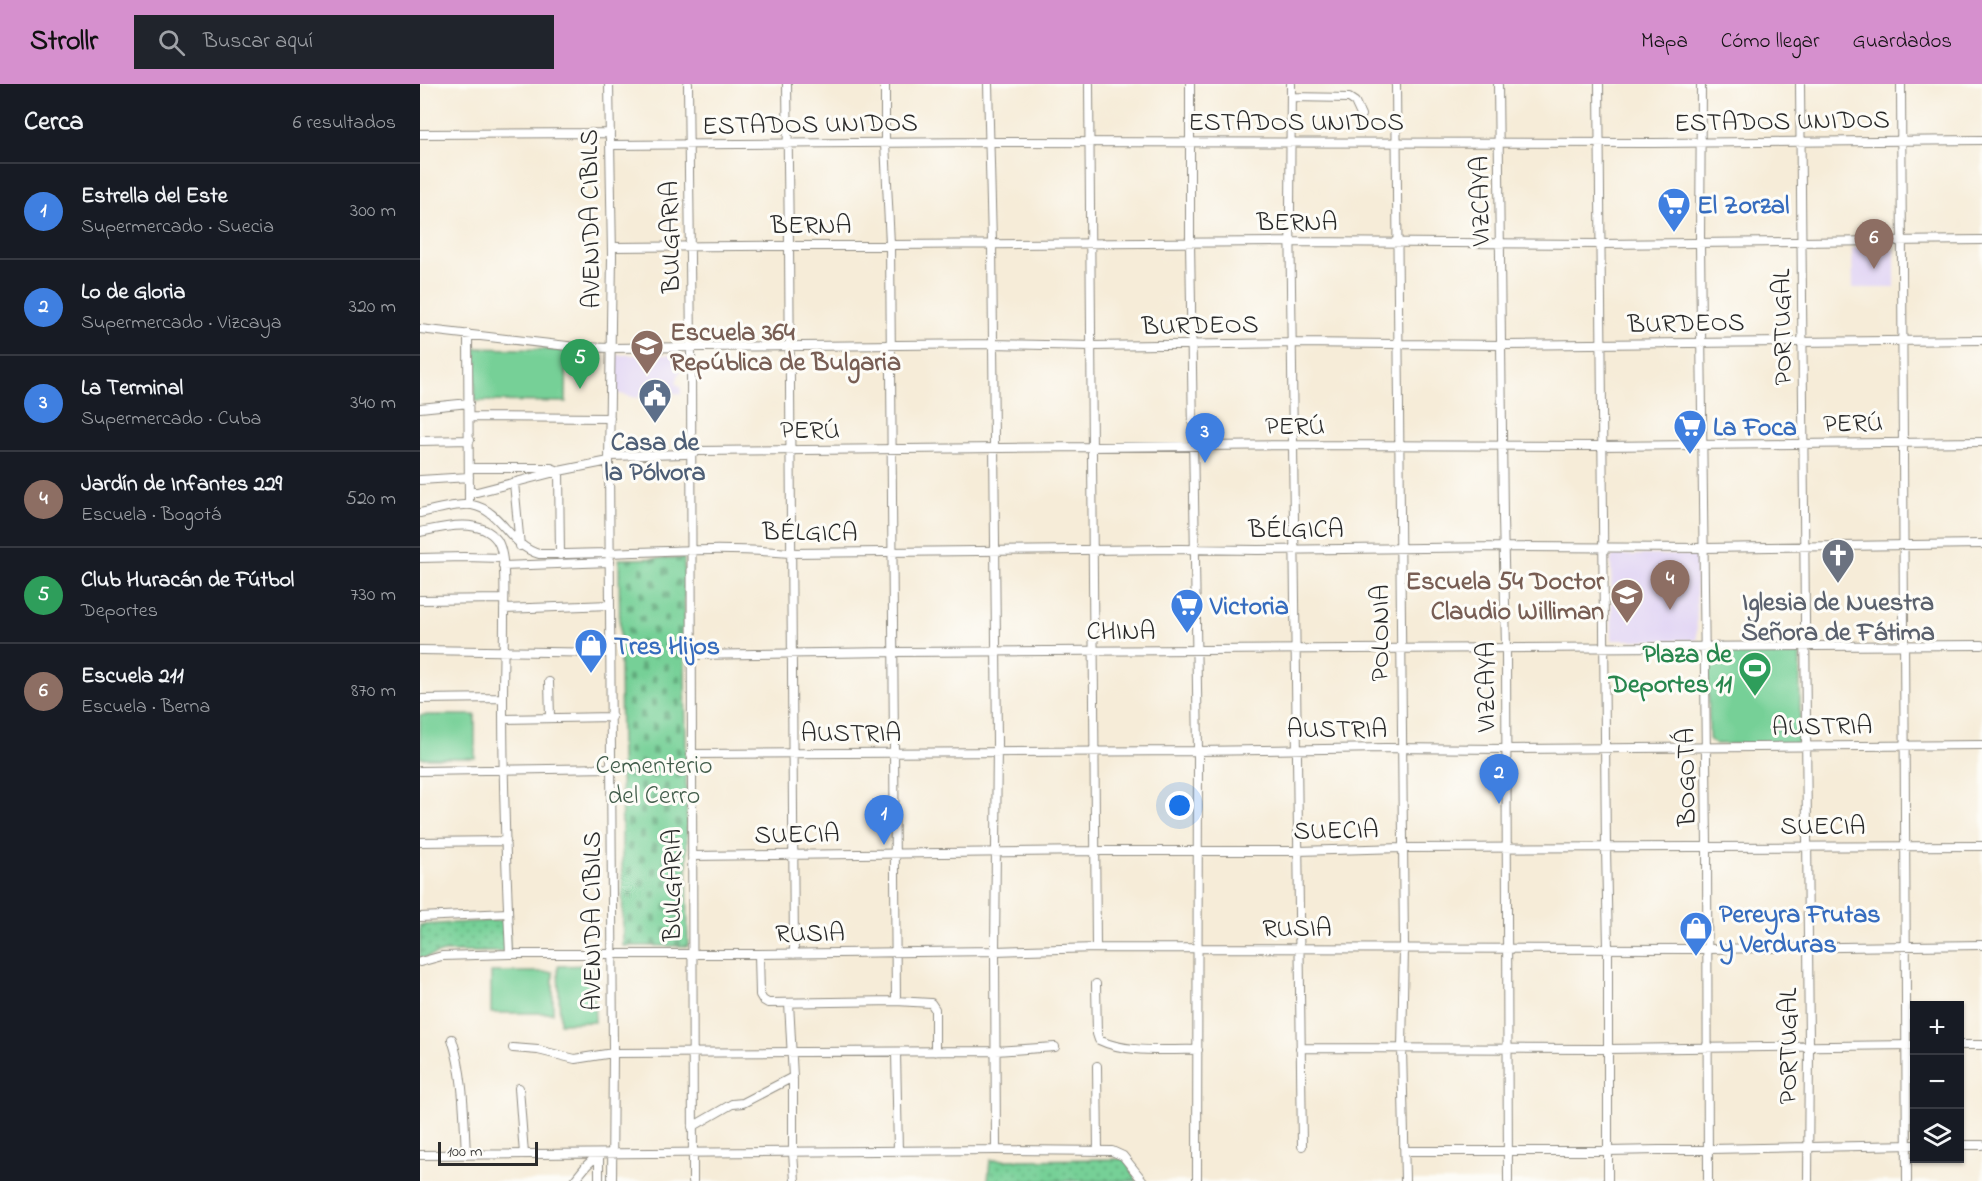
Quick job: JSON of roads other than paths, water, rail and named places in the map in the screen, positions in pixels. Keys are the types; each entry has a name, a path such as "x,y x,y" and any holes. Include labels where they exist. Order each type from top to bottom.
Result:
{"street":[{"name":"AVENIDA CIBILS","path":"609,84 612,247 610,418 614,1053 612,1181"},
{"name":"BULGARIA","path":"688,84 693,655 691,754 693,1181"},
{"path":"787,84 794,954"},
{"path":"885,84 885,143 890,244 896,1001"},
{"path":"988,84 993,344 996,1150"},
{"path":"1089,84 1096,948"},
{"path":"1190,84 1193,549 1198,751 1197,1181"},
{"path":"1291,84 1295,649 1302,1146"},
{"name":"POLONIA","path":"1396,84 1404,948 1402,1048 1405,1181"},
{"name":"VIZCAYA","path":"1498,84 1506,648 1508,1181"},
{"path":"1599,84 1608,949 1608,1181"},
{"name":"BOGOTÁ","path":"1701,84 1700,242 1705,548 1708,1181"},
{"name":"PORTUGAL","path":"1800,84 1809,947 1808,1181"},
{"path":"1900,84 1906,946 1910,1025"},
{"path":"1291,97 1349,98 1355,102 1361,116"},
{"path":"420,134 610,133"},
{"name":"ESTADOS UNIDOS","path":"610,145 1982,140"},
{"name":"BERNA","path":"612,247 992,243 1601,244 1982,240"},
{"name":"BURDEOS","path":"420,329 576,348 993,344 1191,346 1293,343 1502,345 1982,340"},
{"path":"468,334 469,505"},
{"path":"420,408 469,403"},
{"path":"469,417 610,418"},
{"path":"420,441 470,440"},
{"name":"PERÚ","path":"559,471 610,459 685,454 698,451 1294,445 1703,446 1982,442"},
{"path":"420,480 470,472 551,468 559,471"},
{"path":"470,492 559,471"},
{"path":"559,471 560,555"},
{"path":"514,483 520,546"},
{"path":"420,513 469,505 493,514 520,546"},
{"path":"420,532 450,526 468,526 485,531 495,537 499,543 503,562 504,599 503,719 510,954"},
{"name":"BÉLGICA","path":"520,546 538,554 560,555 691,551 769,551 790,554 1982,544"},
{"path":"420,558 464,557 503,562 610,562"},
{"path":"420,600 504,599"},
{"path":"504,609 610,604"},
{"name":"CHINA","path":"693,655 1982,645"},
{"path":"420,650 610,652"},
{"path":"549,682 550,717"},
{"path":"420,699 503,698"},
{"path":"503,719 612,717"},
{"name":"AUSTRIA","path":"691,754 1982,745"},
{"path":"420,771 612,768"},
{"path":"420,842 506,841"},
{"name":"SUECIA","path":"692,856 1196,850 1298,851 1402,848 1982,846"},
{"path":"420,917 508,913"},
{"name":"RUSIA","path":"420,962 442,956 510,954 794,954 1096,948 1707,949 1982,945"},
{"path":"759,954 760,995 768,1003 896,1001 931,1003 934,1009 935,1052"},
{"path":"1096,984 1099,1040 1134,1049 1198,1050"},
{"path":"789,1003 795,1181"},
{"path":"452,1038 458,1064 465,1155"},
{"path":"1300,1048 1607,1049 1910,1045"},
{"path":"1964,1045 1982,1045"},
{"path":"513,1048 538,1050 575,1059 614,1053 996,1052 1055,1047"},
{"path":"896,1052 898,1152"},
{"path":"1911,1055 1911,1109"},
{"path":"1097,1066 1098,1151"},
{"path":"692,1127 732,1104 743,1103 793,1077"},
{"path":"519,1088 524,1154"},
{"path":"1406,1151 1608,1151 1910,1145"},
{"path":"1964,1145 1982,1145"},
{"path":"420,1155 1112,1151 1123,1156 1143,1181"},
{"path":"574,1181 599,1154"},
{"path":"599,1154 599,1181"},
{"path":"1907,1181 1910,1154"}],"place":[{"name":"El Zorzal","path":"1674,233"},
{"name":"Escuela 211","path":"1874,269"},
{"name":"Escuela 364 República de Bulgaria","path":"647,375"},
{"name":"Club Huracán de Fútbol","path":"580,389"},
{"name":"Casa de la Pólvora","path":"655,424"},
{"name":"La Foca","path":"1690,455"},
{"name":"La Terminal","path":"1205,463"},
{"name":"Iglesia de Nuestra Señora de Fátima","path":"1838,584"},
{"name":"Jardín de Infantes 229","path":"1670,610"},
{"name":"Escuela 54 Doctor Claudio Williman","path":"1627,624"},
{"name":"Victoria","path":"1187,634"},
{"name":"Tres Hijos","path":"591,674"},
{"name":"Plaza de Deportes 11","path":"1755,697"},
{"name":"Lo de Gloria","path":"1499,804"},
{"name":"Estrella del Este","path":"884,845"},
{"name":"Pereyra Frutas y Verduras","path":"1696,957"}],"park label":[{"name":"Cementerio del Cerro","path":"654,779"}]}
